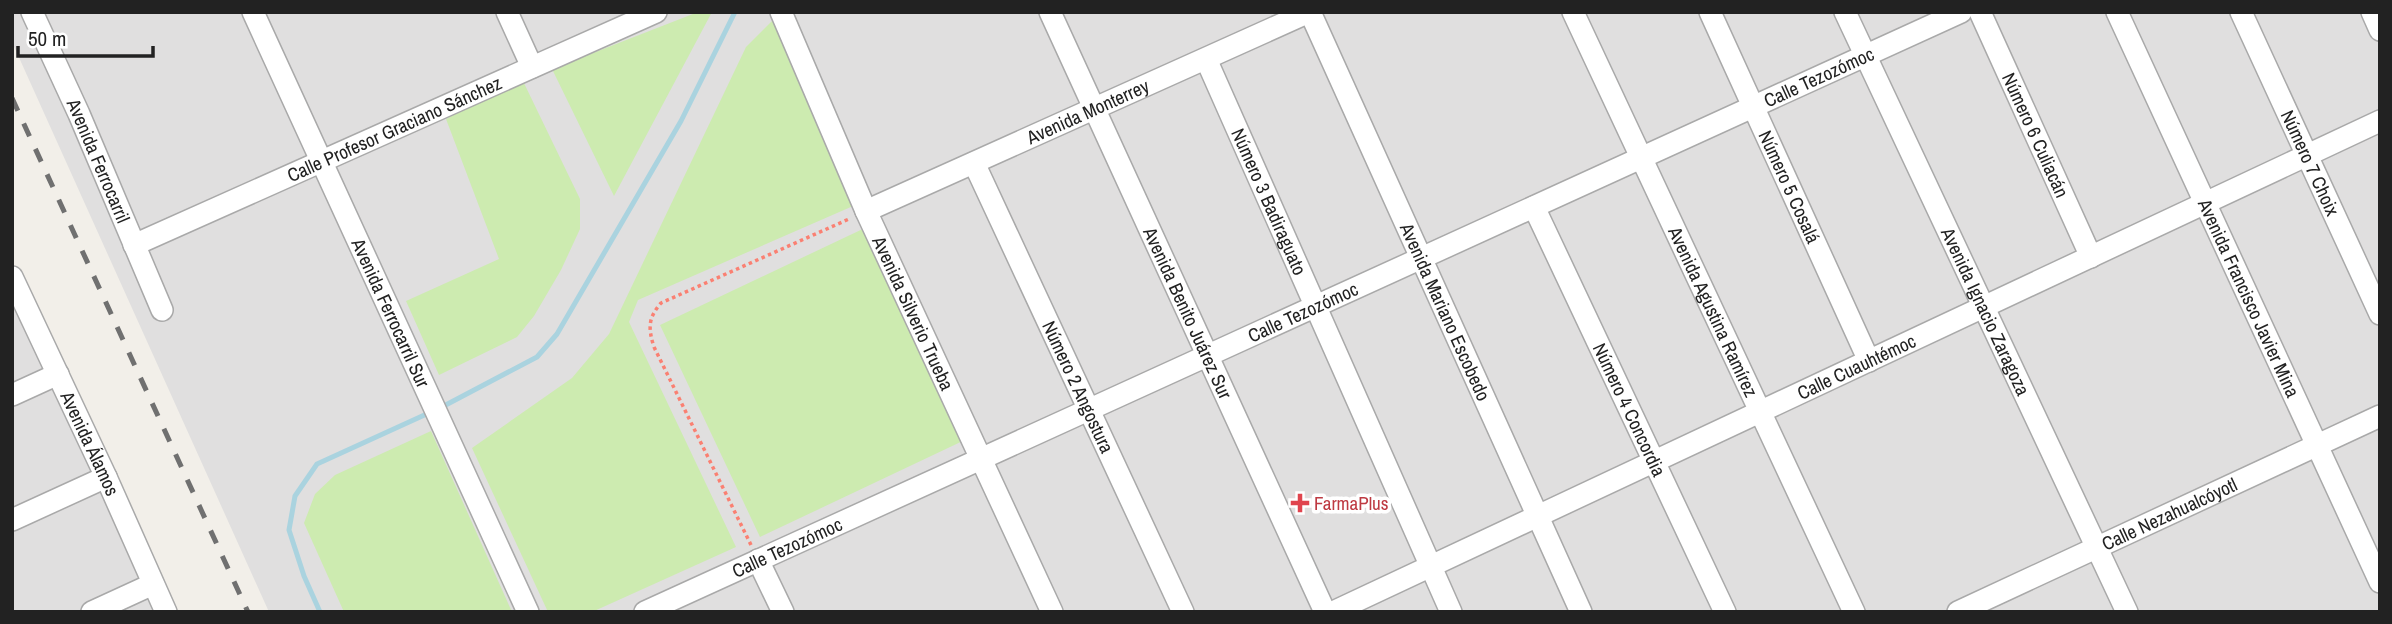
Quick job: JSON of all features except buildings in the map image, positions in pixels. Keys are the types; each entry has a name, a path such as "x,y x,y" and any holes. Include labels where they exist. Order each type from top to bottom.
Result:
{"street":[{"name":"Avenida Ferrocarril","path":"32,12 79,114 162,310"},
{"name":"Avenida Ferrocarril Sur","path":"253,12 528,612"},
{"path":"508,12 532,67"},
{"name":"Calle Profesor Graciano Sánchez","path":"134,245 656,12"},
{"name":"Avenida Silverio Trueba","path":"781,12 866,211 1052,612"},
{"name":"Avenida Benito Juárez Sur","path":"1050,12 1325,612"},
{"name":"Avenida Monterrey","path":"866,211 1309,12"},
{"name":"Avenida Mariano Escobedo","path":"1309,12 1581,612"},
{"name":"Avenida Agustina Ramírez","path":"1573,12 1854,612"},
{"name":"Número 5 Cosalá","path":"1710,12 1869,361"},
{"name":"Avenida Ignacio Zaragoza","path":"1845,12 2127,612"},
{"name":"Calle Tezozómoc","path":"645,612 1961,12"},
{"name":"Número 6 Culiacán","path":"1980,12 2091,257"},
{"name":"Avenida Francisco Javier Mina","path":"2118,12 2380,582"},
{"name":"Número 7 Choix","path":"2241,12 2380,314"},
{"path":"2372,12 2380,30"},
{"name":"Número 3 Badiraguato","path":"1206,59 1451,612"},
{"name":"Calle Cuauhtémoc","path":"1333,612 2380,121"},
{"name":"Número 2 Angostura","path":"974,163 1183,612"},
{"name":"Número 4 Concordia","path":"1534,207 1725,612"},
{"name":"Avenida Álamos","path":"12,277 166,612"},
{"path":"12,395 58,374"},
{"name":"Calle Nezahualcóyotl","path":"1958,612 2380,416"},
{"path":"12,520 106,477"},
{"path":"758,560 783,612"},
{"path":"92,612 153,584"}],"path":[{"path":"758,560 654,347 649,331 651,315 661,303 866,211"}],"shaded area":[{"path":"12,12 2380,12 2380,612 269,612 12,42"},
{"path":"12,291 159,612 12,612"}],"green space":[{"path":"698,12 712,12 614,196 552,69"},
{"path":"781,12 860,203 638,300 629,322 736,547 592,612 548,612 472,448 572,378 609,334 746,47"},
{"path":"522,79 580,199 580,229 561,270 534,316 517,337 439,375 406,301 499,259 446,119"},
{"path":"867,227 967,439 760,537 660,325"},
{"path":"431,431 512,612 344,612 304,523 315,494 335,475"}],"waterway":[{"path":"440,408 537,357 557,334 681,121 735,12"},
{"path":"320,612 304,576 289,530 295,496 317,464 431,412"}],"railway":[{"path":"12,98 248,612"}],"place":[{"name":"FarmaPlus","path":"1300,503"}]}
